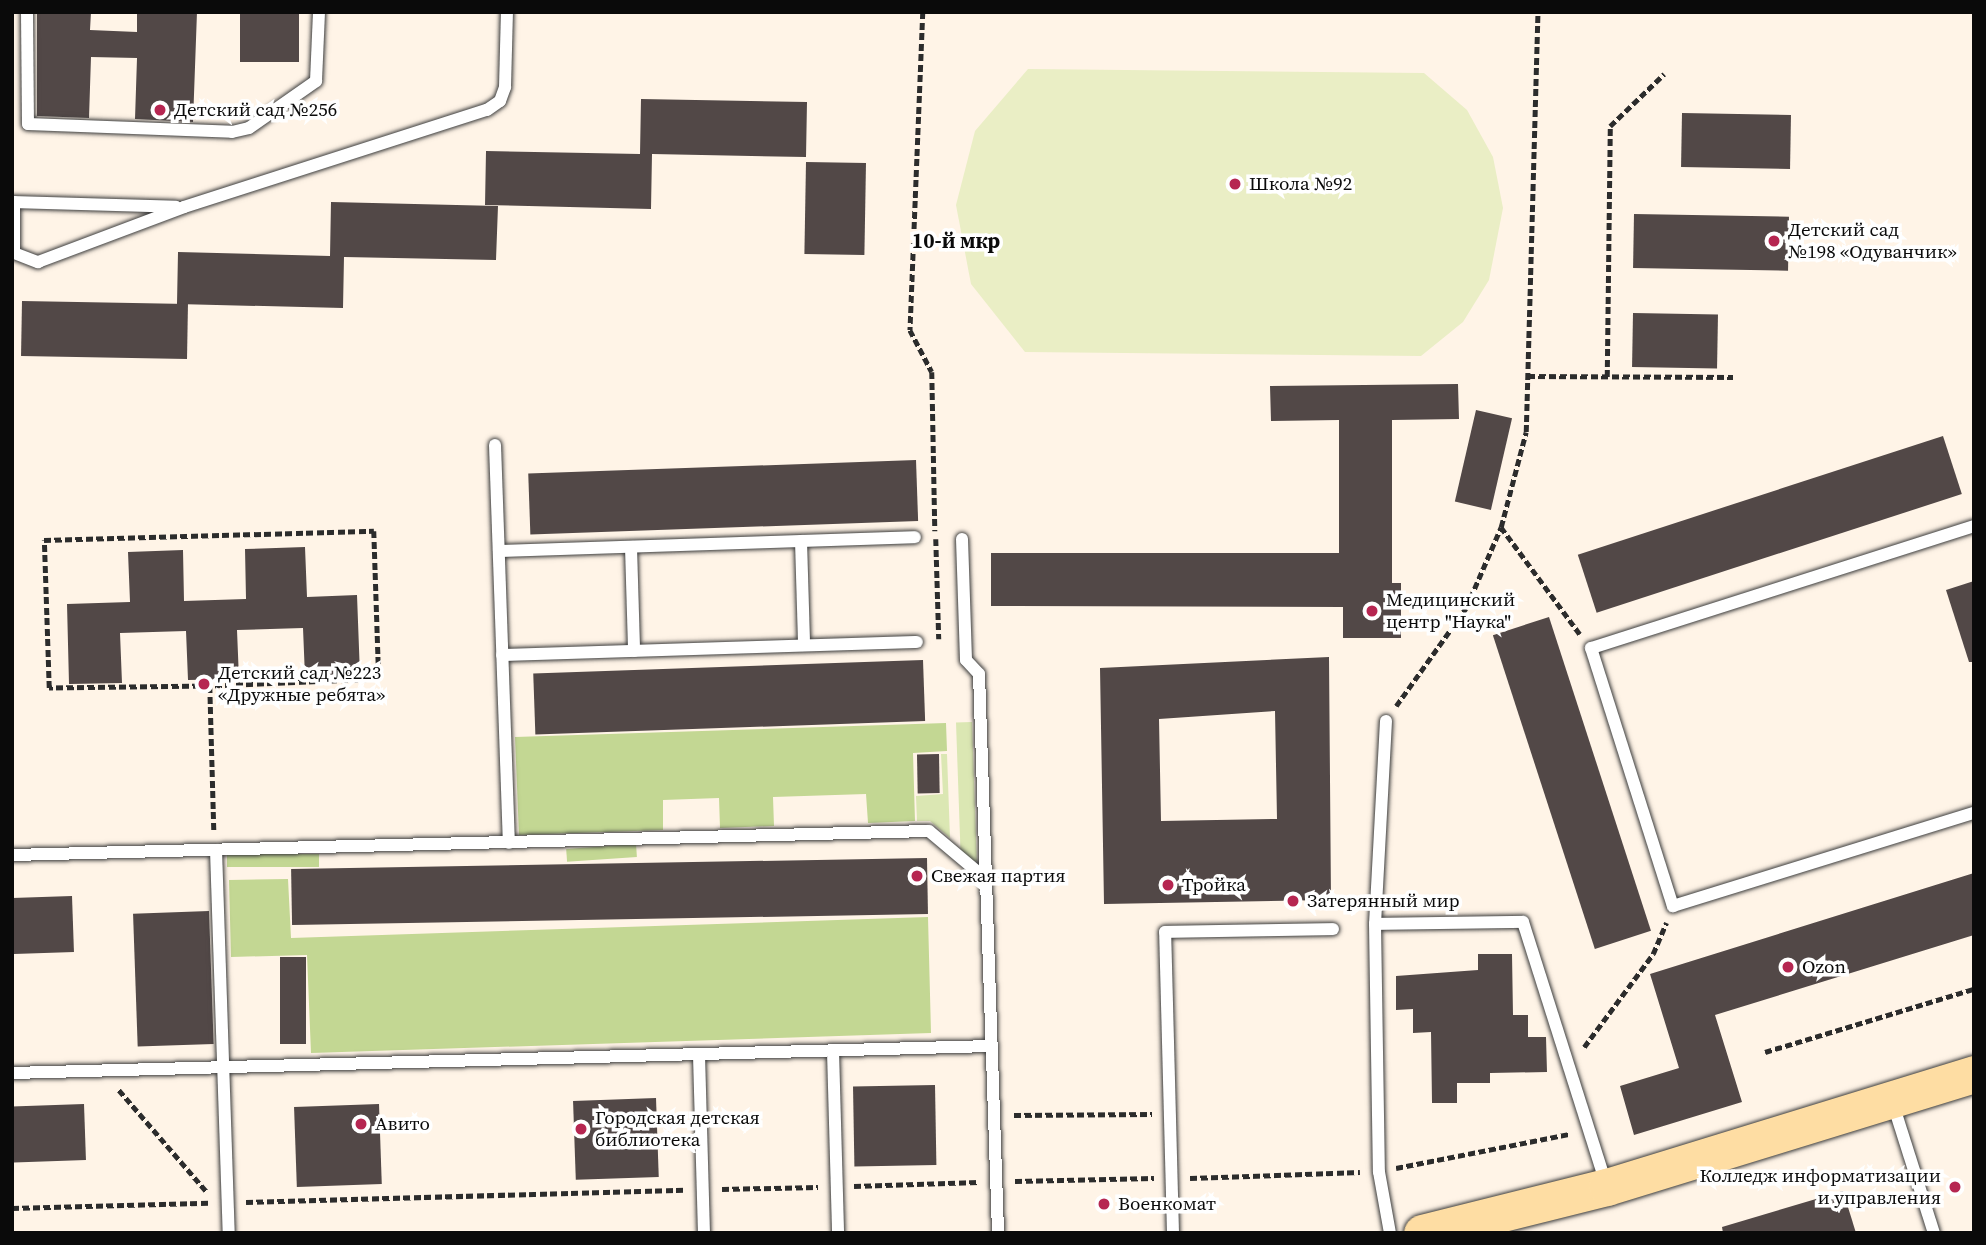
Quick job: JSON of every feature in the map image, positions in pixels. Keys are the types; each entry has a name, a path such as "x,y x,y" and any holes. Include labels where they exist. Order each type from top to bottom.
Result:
{"main road":[{"path":"1422,1233 1607,1186 1974,1074"}],"lane":[{"path":"27,12 28,124 232,132 249,128 316,81 320,12"},
{"path":"184,207 13,202 14,253 38,262 184,207 487,110 500,101 505,87 507,12"},
{"path":"495,445 509,843"},
{"path":"1974,526 1591,648 1673,906 1974,813"},
{"path":"499,551 915,537"},
{"path":"962,539 966,660 979,674 998,1233"},
{"path":"801,541 804,645"},
{"path":"631,547 634,651"},
{"path":"502,655 917,642"},
{"path":"1385,721 1375,924 1378,1172 1390,1233"},
{"path":"12,855 929,831 986,878"},
{"path":"216,850 229,1233"},
{"path":"1375,924 1523,922 1607,1186"},
{"path":"1173,1233 1166,932 1332,929"},
{"path":"12,1073 992,1046"},
{"path":"833,1051 838,1233"},
{"path":"699,1055 704,1233"},
{"path":"1892,1100 1934,1233"}],"path":[{"path":"917,642 939,642 932,372 910,330 923,12"},
{"path":"1385,721 1466,608 1502,527 1526,432 1538,12"},
{"path":"1607,377 1610,126 1664,74"},
{"path":"1528,376 1733,377"},
{"path":"1502,527 1591,648"},
{"path":"374,531 379,679 211,687 50,688 44,540 374,531"},
{"path":"211,687 216,850"},
{"path":"1569,1065 1653,954 1673,906"},
{"path":"1765,1052 1974,989"},
{"path":"103,1071 217,1203"},
{"path":"994,1116 1170,1113"},
{"path":"1378,1172 1588,1130"}],"green space":[{"name":"Школа №92","path":"1028,69 1424,73 1467,110 1493,157 1503,208 1489,280 1463,322 1421,356 1025,352 971,284 956,205 975,131"},
{"path":"972,722 977,861 961,861 956,723"},
{"path":"946,723 947,751 913,753 915,821 868,823 866,794 773,797 774,826 720,828 719,798 663,800 663,830 519,835 515,737"},
{"path":"941,754 947,754 950,838 930,821 917,821 916,796 943,794"},
{"path":"636,844 637,857 567,862 566,849"},
{"path":"227,854 319,854 319,867 227,867"},
{"path":"288,879 291,938 928,917 931,1033 311,1053 307,955 231,957 229,880"}],"building":[{"path":"37,12 91,12 90,30 137,32 137,12 197,12 193,122 135,119 137,58 91,57 89,118 37,116"},
{"path":"240,12 299,12 299,62 240,62"},
{"path":"641,99 807,102 806,157 652,154 651,209 485,205 486,151 640,154"},
{"path":"1682,113 1791,115 1790,169 1681,167"},
{"path":"806,162 866,163 864,255 804,254"},
{"path":"331,202 498,206 496,260 344,257 343,308 177,304 178,252 330,256"},
{"path":"1634,214 1789,217 1788,271 1633,268"},
{"path":"22,301 188,304 187,359 21,356"},
{"path":"1633,313 1718,314 1717,368 1632,367"},
{"path":"1458,384 1459,419 1392,420 1392,583 1401,583 1401,638 1343,638 1343,607 991,606 991,553 1339,553 1339,420 1271,421 1270,386"},
{"path":"1476,410 1512,418 1491,510 1455,502"},
{"path":"1943,436 1962,494 1597,613 1578,555"},
{"path":"916,460 918,521 530,535 528,474"},
{"path":"305,547 307,597 357,595 360,675 305,677 303,628 237,630 239,679 188,680 186,631 120,633 122,683 69,684 67,604 130,602 128,552 183,550 184,601 246,599 245,549"},
{"path":"1974,581 1974,662 1969,662 1946,590"},
{"path":"1549,617 1651,931 1595,949 1493,635"},
{"path":"1329,657 1331,900 1104,904 1100,668","holes":["1275,711 1277,819 1161,821 1159,719"]},
{"path":"923,660 925,721 535,735 533,674"},
{"path":"917,754 939,754 940,793 918,793"},
{"path":"927,858 928,914 292,925 291,869"},
{"path":"1974,873 1974,935 1715,1015 1742,1102 1634,1135 1620,1086 1679,1068 1650,974"},
{"path":"72,896 74,952 14,954 12,898"},
{"path":"209,911 214,1044 138,1047 133,914"},
{"path":"1478,954 1512,954 1513,1015 1528,1015 1528,1037 1546,1037 1547,1072 1490,1073 1490,1083 1457,1083 1457,1103 1432,1103 1431,1032 1413,1033 1413,1009 1396,1010 1396,976 1478,970"},
{"path":"280,957 306,957 306,1044 280,1044"},
{"path":"935,1085 936,1165 854,1166 853,1086"},
{"path":"656,1098 659,1177 576,1180 573,1101"},
{"path":"84,1104 86,1160 14,1162 12,1107"},
{"path":"379,1104 382,1184 297,1187 294,1107"},
{"path":"1843,1191 1856,1233 1723,1233 1722,1227"}],"place":[{"name":"Детский сад №256","path":"160,110"},
{"name":"Школа №92","path":"1235,184"},
{"name":"Детский сад №198 «Одуванчик»","path":"1774,241"},
{"name":"Медицинский центр \"Наука\"","path":"1372,611"},
{"name":"Детский сад №223 «Дружные ребята»","path":"204,684"},
{"name":"Свежая партия","path":"917,876"},
{"name":"Тройка","path":"1168,885"},
{"name":"Затерянный мир","path":"1293,901"},
{"name":"Ozon","path":"1788,967"},
{"name":"Авито","path":"361,1124"},
{"name":"Городская детская библиотека","path":"581,1129"},
{"name":"Колледж информатизации и управления","path":"1955,1187"},
{"name":"Военкомат","path":"1104,1204"}],"district":[{"name":"10-й мкр","path":"956,241"}]}
